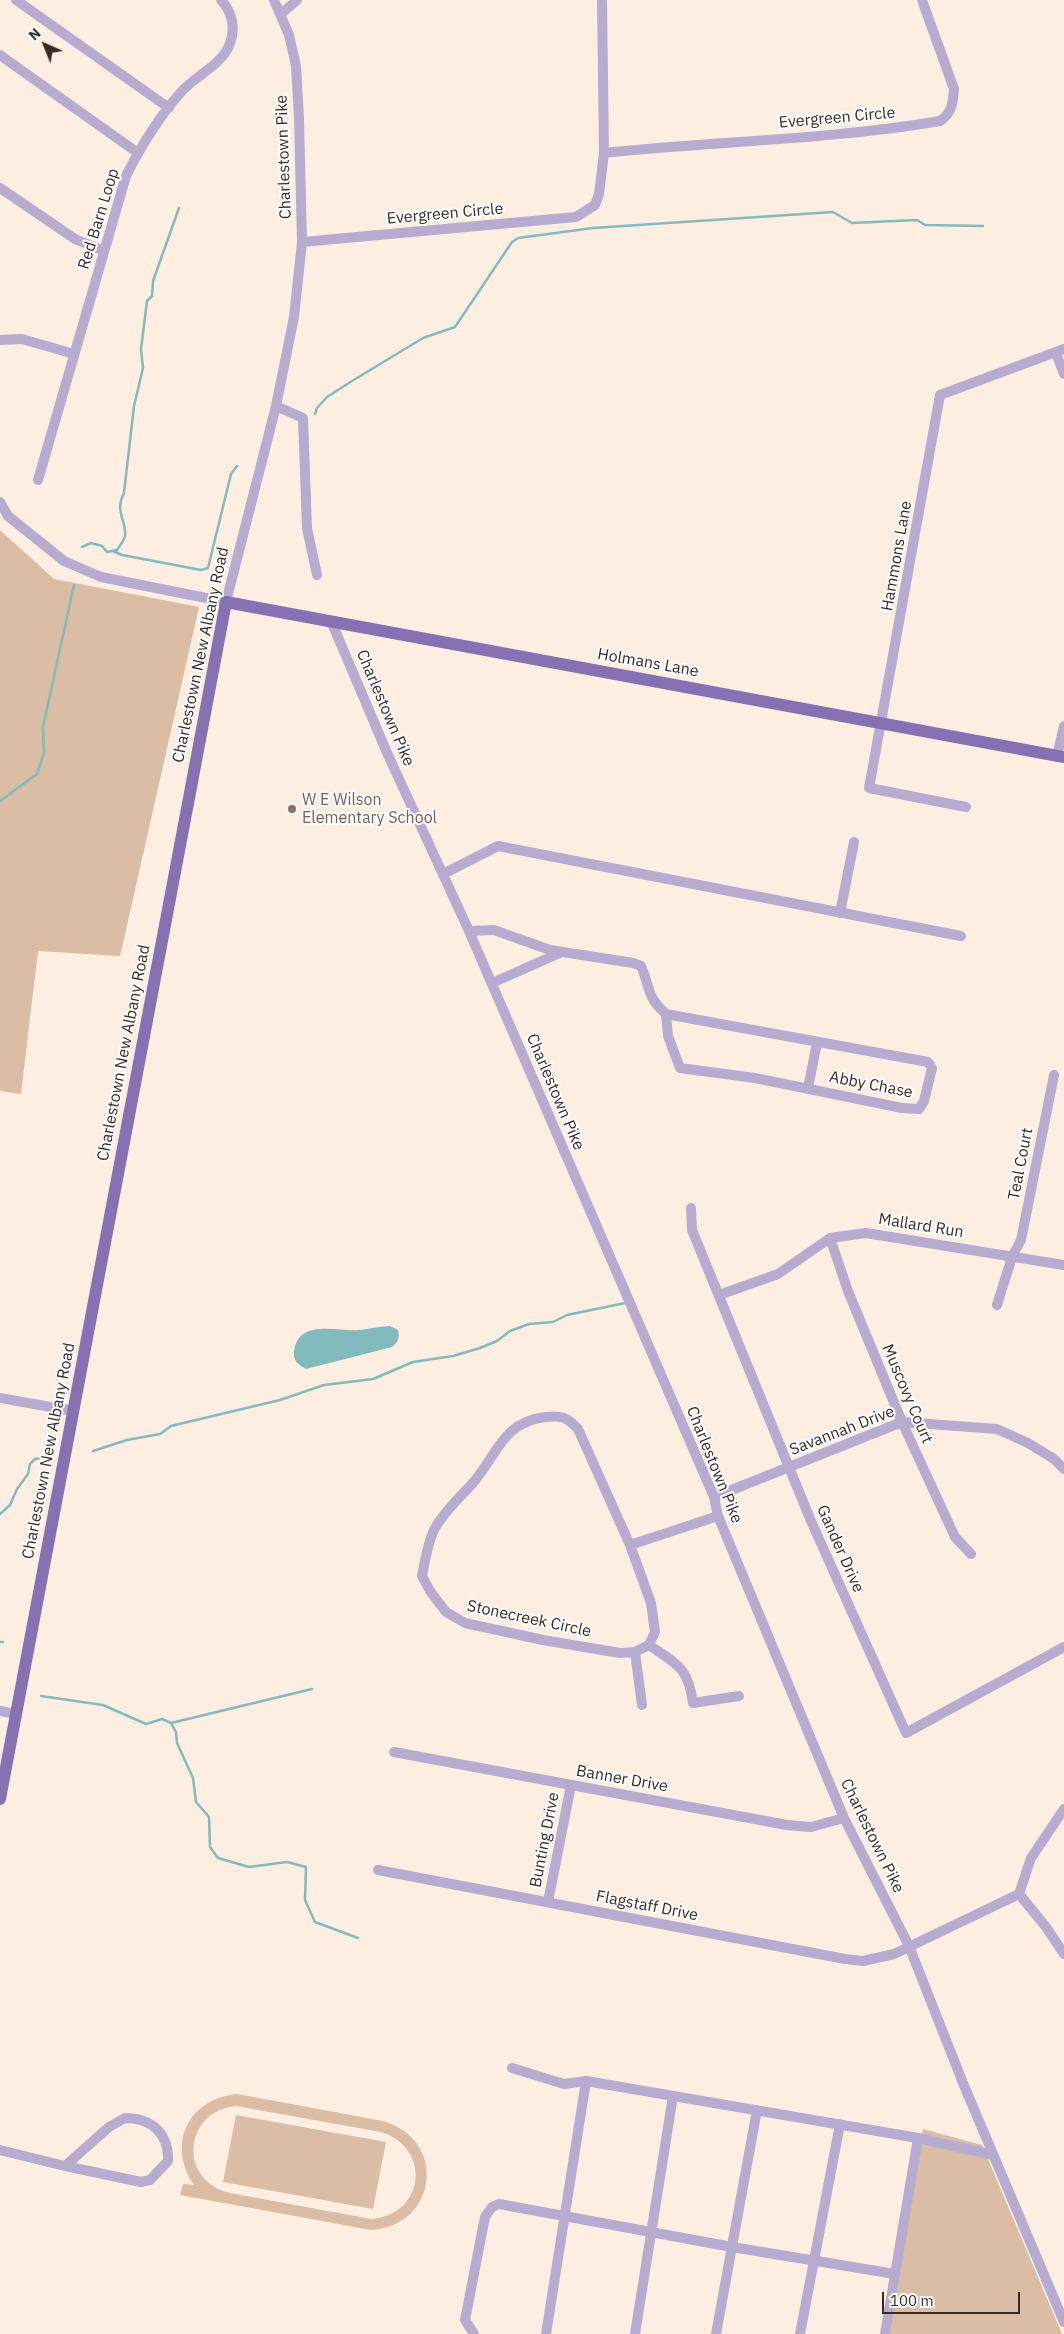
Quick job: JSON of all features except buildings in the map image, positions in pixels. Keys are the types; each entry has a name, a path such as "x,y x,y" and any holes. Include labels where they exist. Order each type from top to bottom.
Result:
{"main road":[{"name":"Holmans Lane","path":"226,602 1061,756"},
{"name":"Charlestown New Albany Road","path":"0,1798 226,602"}],"street":[{"path":"16,0 169,108"},
{"name":"Red Barn Loop","path":"38,480 118,198 138,153 169,108 182,91 220,58 228,48 232,36 232,20 227,7 221,0"},
{"name":"Charlestown Pike","path":"274,0 289,35 296,66 302,242 294,317"},
{"path":"281,14 297,0"},
{"name":"Evergreen Circle","path":"302,242 576,217 595,205 599,194 604,154 602,0"},
{"name":"Evergreen Circle","path":"604,154 666,147 880,131 940,121 946,117 953,105 954,89 922,0"},
{"path":"0,55 138,153"},
{"path":"0,188 75,239 104,251"},
{"name":"Charlestown New Albany Road","path":"226,602 276,406 294,317"},
{"path":"0,340 22,339 74,354"},
{"path":"1060,351 1064,374"},
{"name":"Hammons Lane","path":"966,807 869,788 940,395 1060,351"},
{"path":"276,406 303,418 307,528 317,575"},
{"path":"0,502 8,516 64,562 101,577 226,602"},
{"name":"Charlestown Pike","path":"331,621 388,755 492,983 714,1497 718,1516 844,1818 909,1946 993,2155 1064,2322"},
{"path":"1061,756 1064,726"},
{"path":"840,913 854,842"},
{"path":"443,874 498,846 961,936"},
{"path":"469,931 494,930 550,950 633,963 640,966 646,988 655,1004 666,1014"},
{"path":"492,983 563,952"},
{"name":"Abby Chase","path":"666,1014 928,1062 932,1068 924,1101 919,1109 902,1108 755,1078 680,1068 671,1049 666,1014"},
{"path":"808,1088 817,1043"},
{"name":"Teal Court","path":"997,1305 1012,1257 1021,1240 1054,1075"},
{"name":"Gander Drive","path":"691,1208 692,1230 718,1295 811,1521 906,1732 1064,1647"},
{"name":"Mallard Run","path":"718,1295 778,1274 830,1238 866,1232 1064,1265"},
{"name":"Muscovy Court","path":"830,1238 848,1291 902,1422 955,1537 971,1554"},
{"path":"0,1398 73,1411"},
{"name":"Stonecreek Circle","path":"551,1416 567,1418 578,1429 630,1545 651,1603 655,1632 649,1646 635,1652 620,1653 543,1640 465,1623 446,1612 430,1591 422,1576 434,1529 456,1498 472,1483 511,1430 531,1419 551,1416"},
{"name":"Savannah Drive","path":"714,1497 902,1422 997,1429 1028,1443 1054,1459 1064,1469"},
{"path":"630,1545 718,1516"},
{"path":"649,1646 686,1674 690,1681 693,1703 739,1696"},
{"path":"635,1652 642,1706"},
{"path":"0,1711 16,1714"},
{"name":"Banner Drive","path":"394,1752 786,1826 811,1827 844,1818"},
{"name":"Bunting Drive","path":"548,1902 571,1785"},
{"path":"1064,1809 1031,1858 1019,1894 1046,1927 1064,1954"},
{"name":"Flagstaff Drive","path":"378,1870 846,1959 881,1959 1019,1894"},
{"path":"512,2068 564,2084 586,2081 918,2138 993,2155"},
{"path":"546,2334 586,2081"},
{"path":"635,2334 673,2096"},
{"path":"716,2334 757,2110"},
{"path":"0,2150 65,2166 141,2182 150,2180 160,2172 168,2161 165,2137 155,2126 132,2118 125,2118 109,2127 65,2166"},
{"path":"800,2334 840,2124"},
{"path":"885,2334 918,2138"},
{"path":"474,2334 465,2320 485,2217 488,2211 499,2204 732,2247 895,2274"}],"shaded area":[{"path":"0,530 54,579 199,607 120,956 38,951 21,1094 0,1091"},
{"path":"237,2094 383,2121 404,2131 418,2145 425,2163 426,2181 421,2199 410,2214 393,2225 371,2230 180,2195 183,2184 194,2185 186,2170 182,2155 183,2140 187,2126 194,2114 205,2105 220,2098","holes":["236,2106 381,2132 397,2140 409,2152 414,2166 415,2180 411,2194 403,2206 389,2215 371,2219 230,2193 213,2186 202,2175 195,2162 194,2147 197,2133 205,2120 218,2111"]},
{"path":"236,2115 386,2142 373,2209 223,2182"},
{"path":"923,2129 982,2145 1062,2334 890,2334"}],"water":[{"path":"390,1326 398,1330 399,1333 396,1344 392,1347 306,1369 294,1358 297,1341 303,1334 311,1331 320,1329 359,1330"}],"waterway":[{"path":"82,547 91,543 102,546 107,552 117,550 124,538 125,531 120,505 124,493 134,406 143,368 141,349 147,301 152,296 153,281 179,208"},
{"path":"315,414 317,408 327,397 352,381 423,338 455,327 512,242 518,238 593,228 833,212 852,223 917,220 925,225 983,226"},
{"path":"113,551 122,555 201,570 208,568 231,474 237,466"},
{"path":"0,801 37,774 44,753 43,727 74,585"},
{"path":"93,1451 127,1440 160,1434 171,1426 280,1400 324,1385 373,1379 413,1362 453,1356 480,1348 497,1341 510,1331 529,1324 553,1322 567,1315 625,1303"},
{"path":"0,1514 10,1505 17,1489 28,1474 30,1464 35,1459 41,1458"},
{"path":"171,1723 312,1689"},
{"path":"41,1696 103,1705 146,1724 162,1719 171,1723 176,1732 177,1743 193,1778 196,1802 209,1817 210,1847 218,1858 249,1867 287,1862 306,1867 305,1900 315,1922 358,1938"}],"place":[{"name":"W E Wilson Elementary School","path":"292,809"}]}
